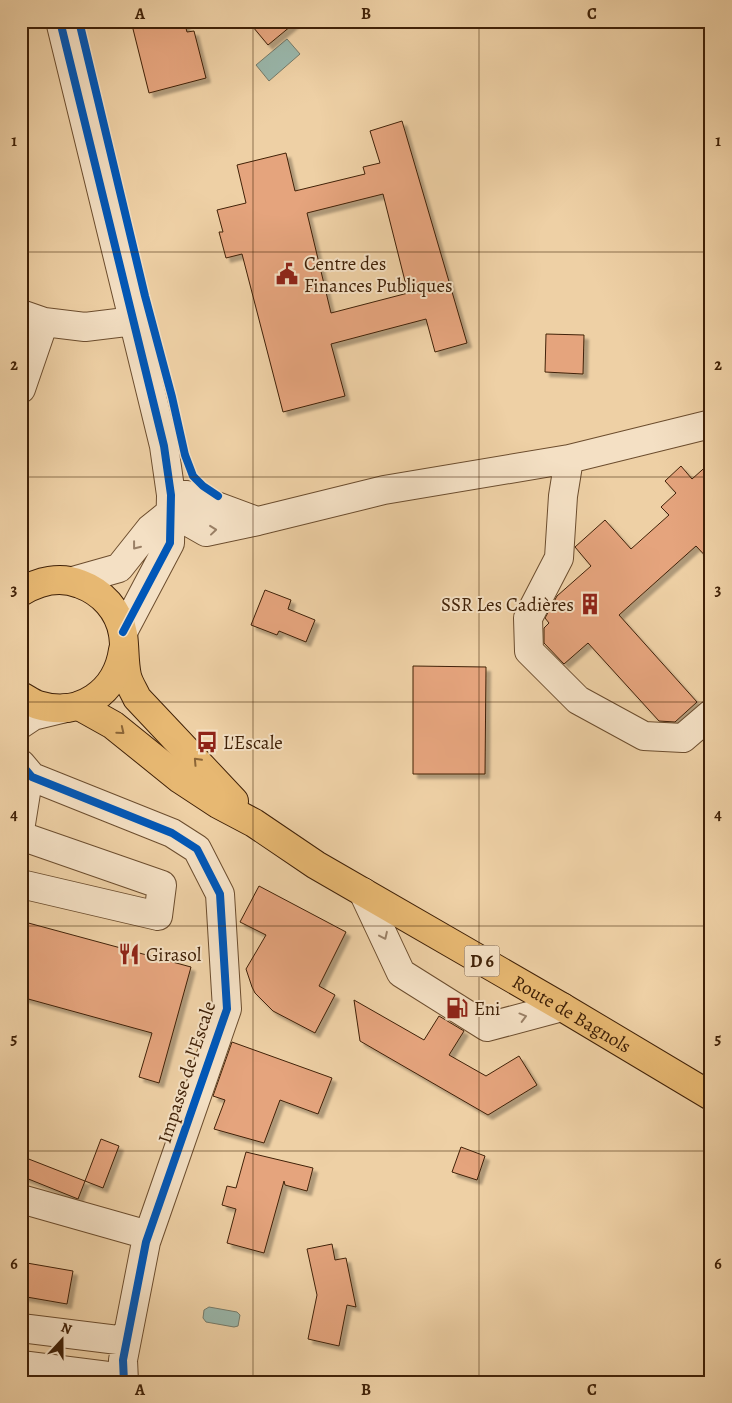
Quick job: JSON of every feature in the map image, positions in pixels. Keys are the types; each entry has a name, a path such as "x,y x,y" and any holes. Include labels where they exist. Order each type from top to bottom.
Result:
{"main road":[{"path":"21,592 31,586 59,580 74,581 91,588 106,600 117,615 123,638 121,663 112,682 98,696 76,706 55,708 37,705 21,696"},
{"name":"D 6","path":"123,638 128,677 137,698 254,823"},
{"name":"D 6","path":"76,706 113,725 180,779 218,804 254,823"},
{"name":"Route de Bagnols","path":"254,823 316,865 562,1007 711,1096"}],"street":[{"path":"60,21 164,446 171,504 170,542 123,638"},
{"path":"21,389 33,318 85,327 134,321"},
{"path":"171,504 206,532 384,490 569,458 711,424"},
{"path":"569,458 559,558 528,618 530,652 578,700 644,736 684,738 711,714"},
{"path":"74,581 119,568 171,504"},
{"path":"21,724 33,716 76,706"},
{"path":"21,824 25,769"},
{"name":"Impasse de l'Escale","path":"25,769 32,777 172,833 191,845 197,849 220,894 227,1009 148,1235 126,1341 123,1360 124,1380"},
{"path":"21,836 162,886 158,916 21,884"},
{"path":"363,892 401,973 487,1027 562,1007"},
{"path":"21,1199 148,1235"},
{"path":"21,1328 126,1341"},
{"path":"21,1364 124,1380"}],"shaded area":[{"path":"287,39 300,54 269,81 256,65"},
{"path":"209,1307 237,1312 240,1315 238,1326 206,1322 203,1318 204,1310"}],"building":[{"path":"131,21 184,21 187,32 194,31 206,78 149,93"},
{"path":"248,21 297,21 268,45"},
{"name":"Centre des Finances Publiques","path":"402,121 467,343 435,352 426,319 331,344 345,396 283,412 242,254 226,258 219,232 223,232 217,210 246,203 237,165 286,153 295,191 365,174 363,167 380,163 370,131","holes":["383,194 408,293 331,313 307,213"]},
{"path":"546,334 584,335 583,374 545,372"},
{"name":"SSR Les Cadières","path":"711,462 711,562 696,546 619,615 697,702 675,722 659,721 588,643 564,664 544,643 544,628 549,623 545,618 557,596 591,566 575,547 605,520 631,549 669,515 661,507 676,493 665,481 681,466 692,479"},
{"path":"265,590 291,600 288,609 315,620 306,642 279,631 277,635 251,625"},
{"path":"413,666 486,667 485,774 413,774"},
{"path":"259,886 346,932 319,986 335,995 315,1033 273,1011 255,993 252,987 246,969 266,935 240,922"},
{"path":"21,921 191,967 159,1083 139,1077 152,1033 21,997"},
{"path":"354,1000 424,1040 439,1016 464,1031 449,1055 486,1076 519,1056 537,1085 488,1115 360,1041"},
{"path":"232,1042 332,1078 318,1114 280,1100 264,1143 214,1129 225,1100 213,1096"},
{"path":"101,1139 119,1146 103,1188 85,1181"},
{"path":"461,1147 485,1156 477,1180 452,1172"},
{"path":"246,1152 313,1168 307,1191 285,1185 284,1181 264,1253 227,1243 236,1209 222,1205 227,1186 236,1188"},
{"path":"21,1156 85,1181 78,1199 21,1176"},
{"path":"332,1244 335,1260 346,1258 356,1307 347,1305 339,1346 308,1339 317,1295 307,1249"},
{"path":"21,1262 73,1271 67,1304 21,1296"}],"cycle path":[{"path":"60,21 164,446 171,495 170,543 123,632"},
{"path":"79,21 185,455 193,476 203,486 218,496"},
{"path":"21,764 32,777 172,833 197,849 220,894 227,1009 146,1242 123,1360 124,1382"}],"place":[{"name":"Centre des Finances Publiques","path":"287,274"},
{"name":"SSR Les Cadières","path":"590,604"},
{"name":"L'Escale","path":"207,742"},
{"name":"Girasol","path":"129,954"},
{"name":"Eni","path":"457,1008"}]}
